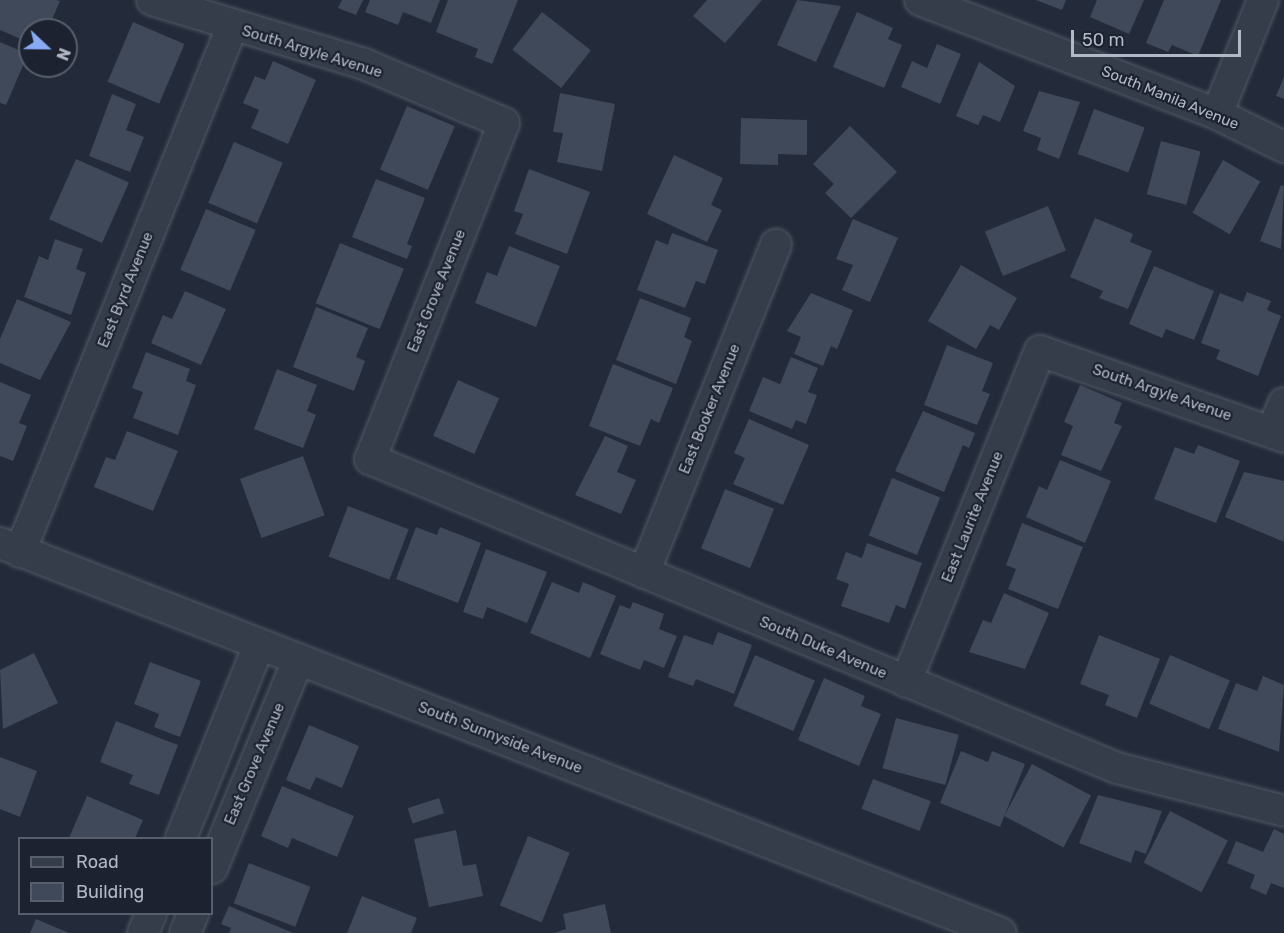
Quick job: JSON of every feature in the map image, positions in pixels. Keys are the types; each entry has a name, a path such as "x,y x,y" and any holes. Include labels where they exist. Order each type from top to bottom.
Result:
{"street":[{"name":"South Argyle Avenue","path":"152,0 232,27 364,64 504,123"},
{"name":"South Manila Avenue","path":"920,0 1217,114 1284,147"},
{"path":"1217,114 1263,0"},
{"name":"East Byrd Avenue","path":"10,548 232,27"},
{"name":"East Grove Avenue","path":"370,459 504,123"},
{"name":"East Booker Avenue","path":"644,573 776,245"},
{"name":"South Argyle Avenue","path":"1040,351 1278,434"},
{"name":"East Laurite Avenue","path":"906,682 1040,351"},
{"path":"1278,434 1284,403"},
{"name":"South Duke Avenue","path":"370,459 1117,768 1284,811"},
{"name":"South Sunnyside Avenue","path":"10,548 1001,933"},
{"path":"181,837 259,645"},
{"name":"East Grove Avenue","path":"213,866 298,660"},
{"path":"143,933 151,915"},
{"path":"185,933 193,915"}],"building":[{"path":"0,0 60,1 53,18 18,18 18,38 0,30"},
{"path":"342,0 363,0 356,15 338,8"},
{"path":"370,0 440,0 431,23 403,12 398,25 365,12"},
{"path":"448,0 518,0 492,64 475,57 478,49 436,32"},
{"path":"707,0 762,0 725,43 693,16"},
{"path":"797,0 841,6 816,62 777,45"},
{"path":"1036,0 1066,0 1062,10"},
{"path":"1097,0 1144,0 1129,34 1090,17"},
{"path":"1164,0 1221,0 1198,56 1172,45 1168,52 1146,43"},
{"path":"542,12 591,50 561,88 512,50"},
{"path":"857,12 893,28 888,39 902,45 884,88 833,67"},
{"path":"133,22 185,44 159,104 108,82"},
{"path":"0,42 18,50 18,77 6,105 0,103"},
{"path":"937,44 961,54 940,104 901,87 912,61 927,68"},
{"path":"273,61 316,80 288,144 251,128 259,110 243,103 255,76 265,80"},
{"path":"979,62 1015,86 1000,122 983,115 978,125 956,116"},
{"path":"1284,77 1284,99 1276,96"},
{"path":"1039,91 1080,102 1059,159 1037,150 1041,138 1023,131"},
{"path":"560,93 615,104 602,171 557,162 563,133 553,132"},
{"path":"112,94 136,104 126,130 144,137 130,172 89,156"},
{"path":"407,106 455,126 428,190 380,170"},
{"path":"1094,109 1145,127 1128,173 1078,154"},
{"path":"741,118 807,120 807,155 778,154 778,165 740,164"},
{"path":"850,126 897,172 851,218 825,193 834,184 813,164"},
{"path":"1161,141 1201,152 1186,205 1147,194"},
{"path":"234,142 283,163 257,223 208,203"},
{"path":"674,155 723,178 711,205 722,210 707,242 647,214"},
{"path":"76,159 129,183 102,243 49,219"},
{"path":"1223,160 1260,182 1230,234 1192,213"},
{"path":"529,169 590,192 567,254 515,234 523,214 514,211"},
{"path":"376,179 425,198 407,244 412,246 407,259 352,237"},
{"path":"1281,185 1284,186 1281,249 1260,241"},
{"path":"1048,206 1066,251 1003,276 985,231"},
{"path":"206,209 256,230 230,291 180,270"},
{"path":"1095,218 1133,234 1130,242 1152,251 1128,309 1099,298 1103,291 1070,277"},
{"path":"853,219 898,238 870,302 842,290 853,265 836,259"},
{"path":"672,233 718,250 705,284 696,281 685,308 637,290 656,240 668,245"},
{"path":"55,239 83,249 76,269 86,273 71,315 24,297 39,256 48,260"},
{"path":"340,243 404,269 380,329 316,303"},
{"path":"509,246 560,266 536,327 475,303 487,272 497,276"},
{"path":"961,265 1017,298 999,330 990,325 976,349 928,321"},
{"path":"1154,266 1214,291 1194,340 1166,329 1162,338 1129,324"},
{"path":"185,291 226,309 201,365 151,343 163,315 172,319"},
{"path":"1247,292 1271,301 1267,310 1281,316 1258,376 1216,359 1220,350 1201,343 1220,293 1243,302"},
{"path":"811,293 853,310 837,349 831,346 823,366 794,354 801,337 787,331"},
{"path":"640,298 691,318 684,337 692,341 676,384 616,360"},
{"path":"17,299 71,322 40,380 0,363 0,339"},
{"path":"316,307 368,328 356,357 365,361 354,391 293,367"},
{"path":"947,345 993,363 982,391 990,394 977,425 924,405"},
{"path":"146,352 190,369 186,381 196,385 178,435 133,418 143,392 132,388"},
{"path":"791,357 818,368 808,392 817,395 806,424 796,420 792,429 749,411 763,377 780,384"},
{"path":"613,364 673,388 659,423 651,419 640,446 589,426"},
{"path":"277,369 317,385 307,411 316,415 303,448 254,429"},
{"path":"458,380 499,398 474,454 433,436"},
{"path":"0,382 31,395 19,423 27,426 13,461 0,456"},
{"path":"1080,385 1122,403 1114,423 1122,426 1101,471 1061,455 1073,426 1064,422"},
{"path":"923,411 975,433 969,448 963,445 944,492 895,471"},
{"path":"749,419 809,445 783,505 733,484 745,458 734,453"},
{"path":"127,431 178,451 153,511 94,487 106,457 115,460"},
{"path":"605,436 628,446 617,472 636,480 621,514 575,495"},
{"path":"1198,445 1240,461 1216,523 1154,499 1175,447 1194,454"},
{"path":"303,456 325,515 262,538 240,479"},
{"path":"1060,460 1111,481 1085,543 1026,517 1039,486 1047,490"},
{"path":"1244,472 1284,481 1284,542 1225,517"},
{"path":"892,478 940,497 917,555 869,535"},
{"path":"725,489 774,509 750,568 701,548"},
{"path":"348,506 409,529 389,580 329,556"},
{"path":"1022,523 1083,547 1058,609 1008,589 1016,569 1006,565"},
{"path":"416,527 437,535 440,527 481,543 458,603 396,579"},
{"path":"867,543 922,563 905,609 896,605 889,623 841,606 849,584 836,579 846,552 862,558"},
{"path":"486,549 547,572 527,623 487,607 483,619 463,612"},
{"path":"552,582 579,593 583,582 616,596 590,658 530,633"},
{"path":"1004,593 1049,613 1025,669 969,652 983,620 991,623"},
{"path":"633,602 664,614 659,629 677,636 664,668 644,660 640,670 600,654 620,605 630,609"},
{"path":"718,632 752,645 734,694 696,679 693,686 668,677 684,635 713,645"},
{"path":"1099,635 1160,659 1137,718 1105,705 1109,695 1080,684"},
{"path":"34,653 58,703 3,729 0,670"},
{"path":"755,655 815,680 793,731 734,706"},
{"path":"1170,655 1230,680 1209,729 1149,704"},
{"path":"150,662 201,681 180,737 154,727 159,714 134,704"},
{"path":"1263,676 1284,685 1279,752 1218,729 1236,683 1257,691"},
{"path":"824,678 865,696 861,706 881,714 859,766 798,740"},
{"path":"896,718 959,735 945,785 883,768"},
{"path":"116,721 178,745 159,795 129,784 133,775 100,762"},
{"path":"309,725 359,746 342,788 316,777 310,790 286,780"},
{"path":"961,751 988,762 992,751 1025,764 1000,827 940,803"},
{"path":"0,757 37,771 20,817 0,809"},
{"path":"1032,764 1091,795 1063,848 1004,816"},
{"path":"873,779 931,801 919,831 862,809"},
{"path":"282,786 354,816 337,857 292,838 288,848 261,836"},
{"path":"1098,795 1162,811 1146,854 1135,850 1131,863 1079,843"},
{"path":"87,796 143,820 135,837 69,837"},
{"path":"439,798 444,813 413,823 408,808"},
{"path":"1170,811 1228,841 1202,892 1144,863"},
{"path":"1274,829 1284,834 1284,888 1271,883 1266,895 1250,888 1255,875 1227,863 1236,841 1263,852"},
{"path":"456,830 463,866 476,864 483,896 429,907 414,839"},
{"path":"528,836 570,853 542,922 500,906"},
{"path":"249,863 311,887 295,927 234,903"},
{"path":"362,896 417,918 411,933 347,933"},
{"path":"605,904 611,933 554,933 566,929 563,914"},
{"path":"229,906 293,933 229,933 231,928 221,924"},
{"path":"36,919 69,933 30,933"}]}
